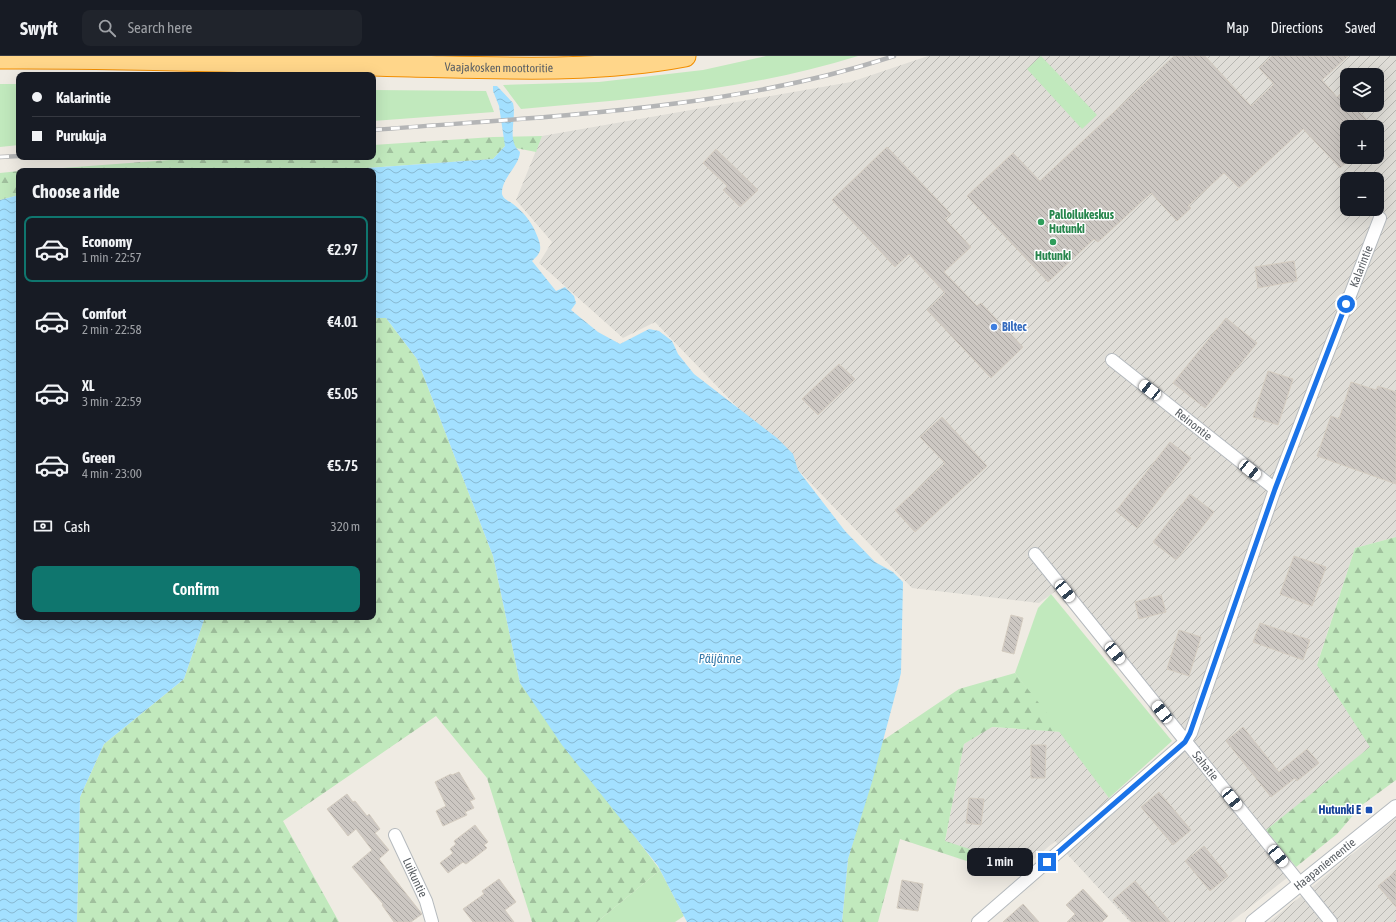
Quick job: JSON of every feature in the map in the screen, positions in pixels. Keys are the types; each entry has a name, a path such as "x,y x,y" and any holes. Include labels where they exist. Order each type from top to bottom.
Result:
{"highway":[{"name":"Vaajakosken moottoritie","path":"0,58 491,68 638,63 685,56"}],"street":[{"name":"Kalarintie","path":"1185,742 1190,733 1275,489 1380,218"},
{"name":"Reinontie","path":"1112,360 1275,489"},
{"name":"Sahatie","path":"1035,554 1331,922"},
{"path":"978,922 1185,742"},
{"name":"Haapaniementie","path":"1253,922 1396,807"},
{"name":"Luikuntie","path":"395,835 426,901 432,922"}],"shaded area":[{"path":"928,56 1396,56 1396,537 1355,548 1317,664 1371,747 1257,838 1288,877 1231,922 1130,922 1055,841 1025,867 945,842 964,744 991,727 1062,732 1114,805 1187,742 1061,587 1039,603 912,588 655,322 623,338 539,263 552,242 516,200 542,136 851,82"},
{"path":"1396,818 1396,922 1269,922 1310,889"}],"green space":[{"path":"766,56 858,56 817,68 691,92 521,109 503,85 599,82 703,70"},
{"path":"1041,56 1097,115 1082,129 1027,69"},
{"path":"0,84 16,84 16,145 0,147"},
{"path":"376,90 486,91 494,112 376,121"},
{"path":"542,136 536,152 505,146 493,159 367,168 62,168 170,160 376,160 376,145 493,137"},
{"path":"16,171 16,196 0,200 0,173"},
{"path":"376,318 386,318 417,359 493,556 520,683 660,870 597,922 532,922 487,778 436,716 283,821 339,922 77,922 80,797 104,744 184,679 204,620 376,620"},
{"path":"1396,537 1396,780 1362,805 1337,834 1296,867 1266,830 1370,747 1317,665 1355,548"},
{"path":"1051,594 1172,741 1109,798 1015,673 1038,608"},
{"path":"1015,673 1062,732 992,727 964,744 945,841 1025,867 1012,876 900,839 878,922 842,922 848,859 882,741 959,689"},
{"path":"660,870 684,916 675,922 597,922"}],"water":[{"name":"Päijänne","path":"493,86 497,86 513,103 514,142 520,152 517,163 504,183 502,194 505,199 525,215 534,228 540,245 540,251 532,261 556,291 565,287 574,296 576,303 571,310 598,332 620,344 649,329 659,331 672,341 678,354 694,374 777,438 793,454 798,470 845,531 875,562 893,572 903,582 901,673 872,782 848,859 842,922 687,922 658,866 562,745 520,683 493,556 417,359 386,318 376,318 376,168 367,168 493,159 505,146 499,106 493,91"},
{"path":"16,196 16,620 204,620 184,679 104,744 80,797 77,922 0,922 0,200"}],"building":[{"path":"1174,56 1205,56 1251,106 1274,84 1259,68 1272,56 1348,56 1322,80 1337,97 1340,94 1340,112 1360,112 1367,120 1340,120 1340,164 1345,164 1340,168 1303,129 1239,188 1224,173 1188,206 1191,208 1177,221 1151,193 1098,242 1094,239 1048,282 967,196 1013,153 1040,181"},
{"path":"887,147 951,214 945,219 971,247 944,272 977,306 981,303 1023,347 991,378 927,310 945,293 909,254 895,267 832,200"},
{"path":"716,149 758,190 740,207 723,190 727,186 703,163"},
{"path":"1294,261 1297,281 1258,288 1255,267"},
{"path":"1226,318 1257,343 1205,408 1173,383"},
{"path":"839,364 855,379 818,415 802,399"},
{"path":"1268,371 1293,379 1278,425 1253,417"},
{"path":"1351,382 1376,390 1378,386 1396,392 1396,484 1317,456 1331,416 1339,419"},
{"path":"942,417 987,466 915,532 895,510 945,463 920,437"},
{"path":"1170,442 1191,458 1137,528 1116,511"},
{"path":"1190,494 1214,512 1176,560 1153,542"},
{"path":"1294,556 1326,567 1312,606 1280,594"},
{"path":"1161,595 1166,612 1139,619 1135,602"},
{"path":"1011,615 1023,618 1014,654 1002,651"},
{"path":"1260,623 1310,640 1303,660 1253,642"},
{"path":"1179,630 1201,637 1189,676 1167,669"},
{"path":"1243,727 1279,772 1307,749 1319,763 1297,781 1295,778 1271,797 1226,741"},
{"path":"1031,745 1046,745 1045,778 1031,778"},
{"path":"459,772 475,799 470,801 474,808 465,812 467,815 443,826 436,811 446,806 435,782 451,774 452,775"},
{"path":"1159,792 1191,830 1173,845 1141,807"},
{"path":"347,794 353,802 355,801 367,816 369,814 380,829 375,833 389,850 379,859 422,914 411,922 394,922 382,905 383,904 352,867 372,850 356,829 348,836 327,809"},
{"path":"969,798 984,799 981,825 966,823"},
{"path":"475,825 488,842 484,845 487,848 466,864 463,862 448,873 440,863 453,853 450,849 456,844 454,841"},
{"path":"1204,846 1228,876 1210,891 1185,861"},
{"path":"1396,871 1396,907 1378,886"},
{"path":"499,879 516,902 505,910 514,922 473,922 463,909 484,894 482,891"},
{"path":"902,880 923,884 918,911 897,908"},
{"path":"1135,881 1170,922 1132,922 1113,900"},
{"path":"1083,889 1108,916 1102,922 1067,922 1075,914 1066,905"},
{"path":"1023,904 1039,922 1003,922"}],"railway":[{"path":"376,130 570,115 702,100 767,89 831,74 894,56"},
{"path":"0,157 16,156"}],"place":[{"name":"Palloilukeskus Hutunki","path":"1041,222"},
{"name":"Hutunki","path":"1053,242"},
{"name":"Biltec","path":"994,327"},
{"name":"Hutunki E","path":"1369,810"}],"route":[{"path":"1047,862 1185,742 1190,733 1275,489 1346,304"}]}
